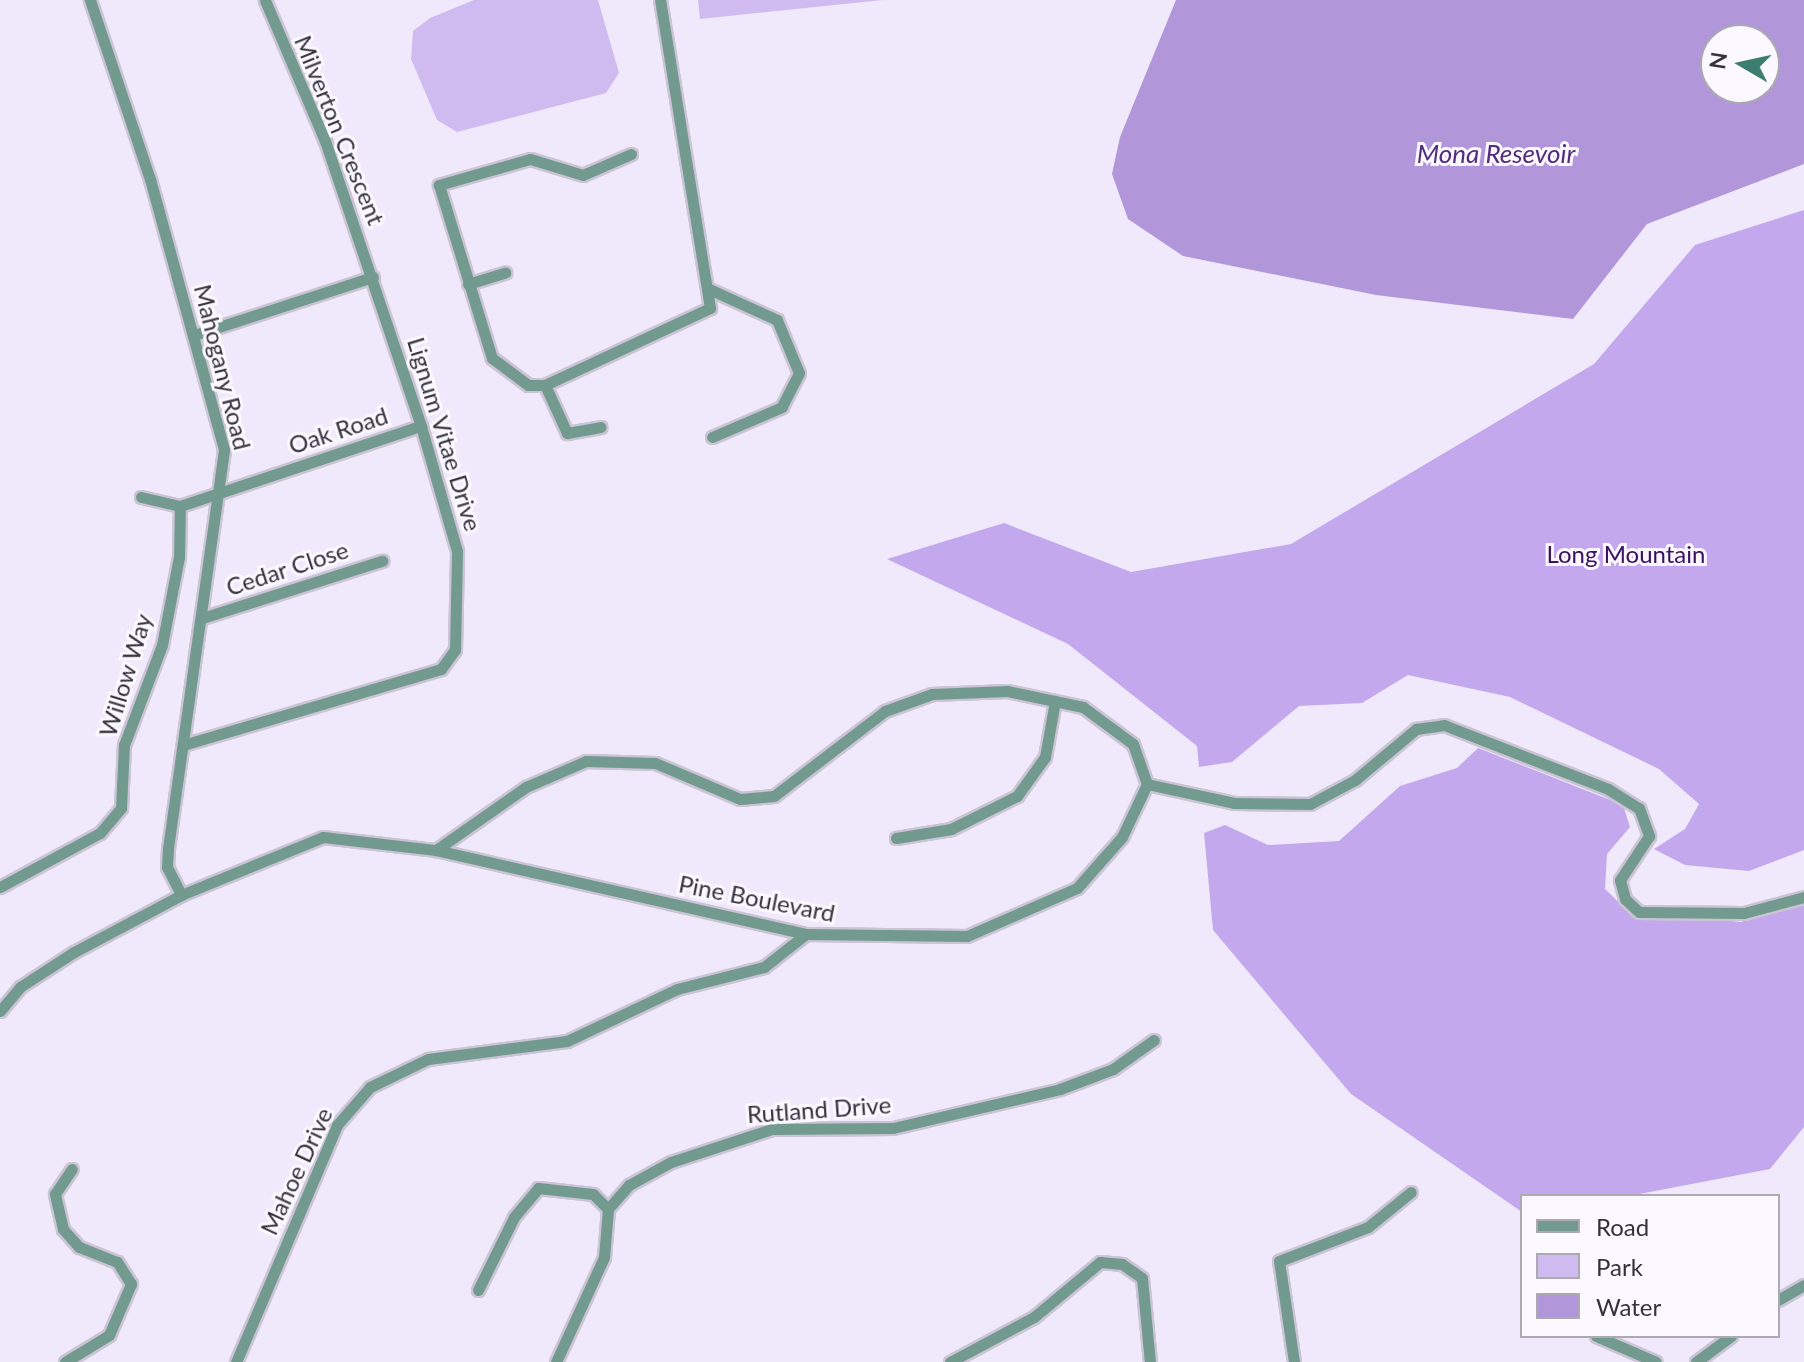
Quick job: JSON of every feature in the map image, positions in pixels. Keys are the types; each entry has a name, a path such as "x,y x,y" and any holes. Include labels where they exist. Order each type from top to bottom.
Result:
{"street":[{"name":"Mahogany Road","path":"90,0 219,423 223,490 167,867 181,895"},
{"name":"Milverton Crescent","path":"265,0 373,277"},
{"path":"631,154 607,170 574,177 538,159 443,181 436,191 492,358 528,385 545,385 701,317 709,289 660,0"},
{"path":"468,284 505,273"},
{"path":"194,335 373,277"},
{"name":"Lignum Vitae Drive","path":"183,745 451,662 457,551 373,277"},
{"path":"709,289 777,320 799,373 782,407 712,437"},
{"path":"545,385 567,433 600,427"},
{"name":"Oak Road","path":"223,490 421,426"},
{"path":"141,497 180,506 223,490"},
{"name":"Willow Way","path":"0,887 100,833 121,808 126,733 162,645 179,557 180,506"},
{"name":"Cedar Close","path":"205,617 382,561"},
{"path":"436,850 476,816 586,761 655,763 756,799 797,782 842,742 909,700 966,691 1055,701 1115,725 1133,744 1147,784 1234,803 1310,804 1355,780 1416,729 1444,725 1608,789 1639,808 1649,836 1620,880 1625,899 1639,912 1744,913 1804,897"},
{"path":"896,838 951,829 1017,796 1045,757 1055,701"},
{"name":"Pine Boulevard","path":"0,1011 20,987 74,952 181,895 323,837 436,850 806,934 967,936 1024,915 1077,888 1100,865 1147,784"},
{"name":"Mahoe Drive","path":"236,1362 337,1125 370,1087 428,1059 567,1041 677,989 764,967 806,934"},
{"name":"Rutland Drive","path":"608,1209 629,1185 732,1138 772,1129 893,1128 970,1112 1113,1069 1154,1040"},
{"path":"65,1362 109,1335 131,1284 117,1262 79,1247 63,1229 55,1194 72,1169"},
{"path":"478,1290 514,1217 538,1188 593,1194 608,1209 604,1257 556,1362"},
{"path":"1294,1362 1279,1261 1368,1227 1411,1192"},
{"path":"950,1362 1034,1317 1100,1262 1122,1264 1142,1278 1150,1362"},
{"path":"1780,1299 1804,1285"},
{"path":"1601,1338 1656,1362"},
{"path":"1696,1362 1728,1338"}],"green space":[{"path":"474,0 598,0 619,73 606,93 457,132 437,120 411,59 413,31 430,18"},
{"path":"698,0 883,0 700,19"},
{"name":"Long Mountain","path":"1804,210 1804,850 1749,871 1685,865 1654,849 1685,829 1699,804 1659,769 1510,697 1408,675 1362,703 1299,706 1232,762 1199,767 1197,746 1068,644 887,559 1004,523 1131,572 1291,544 1594,364 1695,245"},
{"path":"1478,748 1623,805 1630,827 1607,854 1605,889 1627,910 1741,922 1804,902 1804,1127 1770,1169 1639,1194 1520,1194 1520,1211 1351,1094 1213,930 1204,833 1225,825 1268,845 1339,841 1400,786 1457,768"}],"water":[{"name":"Mona Resevoir","path":"1176,0 1804,0 1804,164 1647,224 1573,319 1376,295 1183,256 1128,219 1112,174 1120,137"}]}
